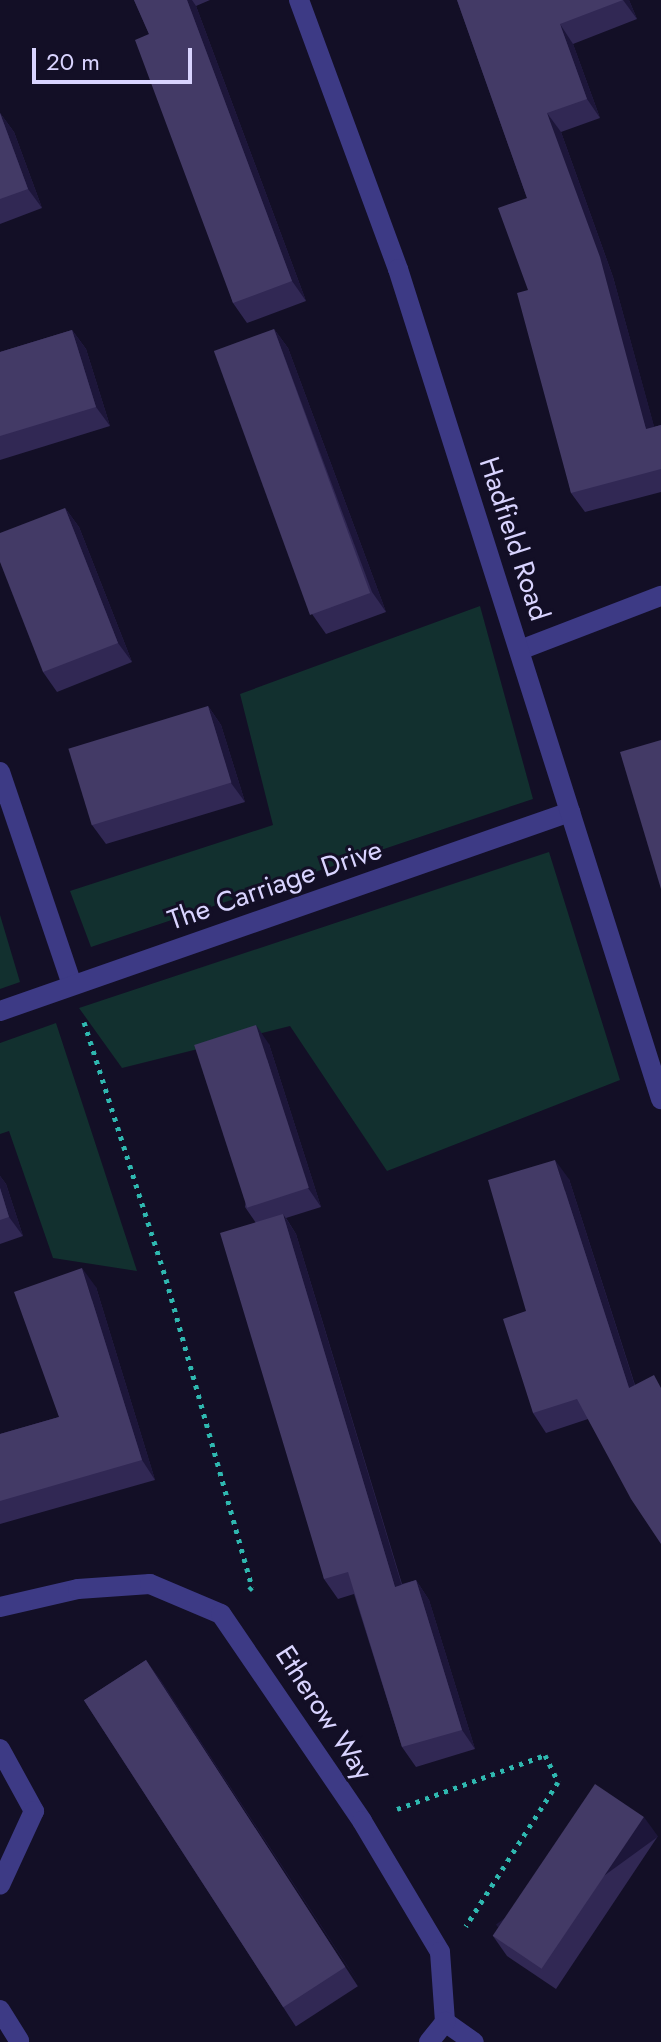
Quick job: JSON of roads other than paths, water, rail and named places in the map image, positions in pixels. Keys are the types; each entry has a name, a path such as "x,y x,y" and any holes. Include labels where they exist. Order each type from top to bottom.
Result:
{"street":[{"name":"Hadfield Road","path":"299,0 398,269 661,1099"},
{"path":"520,650 661,596"},
{"path":"0,772 72,985"},
{"name":"The Carriage Drive","path":"0,1011 570,812"},
{"name":"Etherow Way","path":"0,1607 78,1589 150,1584 221,1614 362,1821 440,1952 445,2022"},
{"path":"0,1749 34,1811 0,1885"},
{"path":"0,2010 19,2041"},
{"path":"429,2042 445,2022 474,2042"}]}
